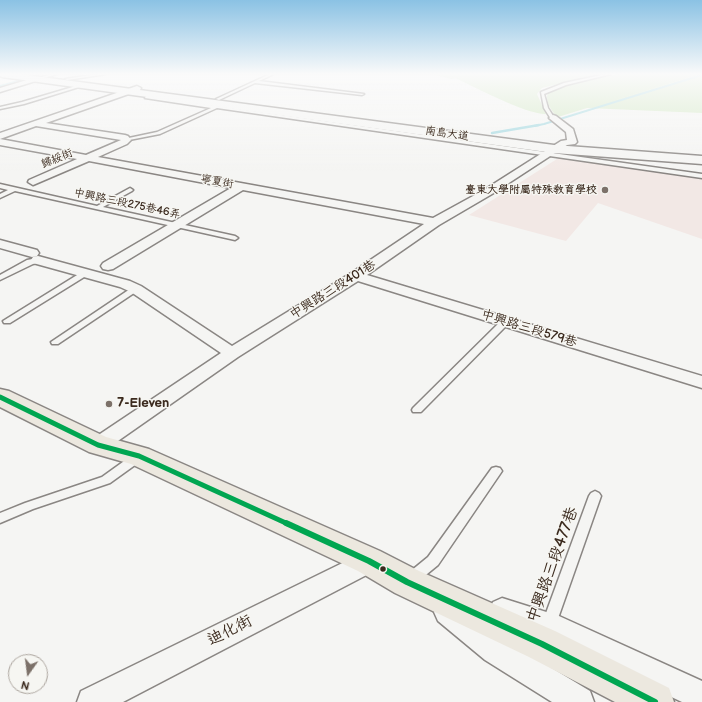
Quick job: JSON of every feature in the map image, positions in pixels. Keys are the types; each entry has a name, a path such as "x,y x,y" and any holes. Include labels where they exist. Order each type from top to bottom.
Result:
{"main road":[{"path":"0,397 98,445 139,456 369,561 407,582 546,635 584,666 655,702"}],"street":[{"path":"0,136 85,107"},
{"name":"南島大道","path":"245,107 558,148 702,160"},
{"name":"南島大道","path":"248,107 558,148 702,156"},
{"path":"556,120 570,131 558,148"},
{"path":"36,124 124,138 126,140"},
{"name":"歸綏街","path":"33,182 126,140"},
{"name":"寧夏街","path":"0,142 435,222"},
{"name":"中興路三段401巷","path":"98,445 232,353 356,276 435,222 488,192 558,148"},
{"path":"108,266 242,186"},
{"path":"0,244 85,274 125,284 136,289 232,353"},
{"name":"中興路三段579巷","path":"356,276 702,382"},
{"name":"迪化街","path":"92,702 369,561"},
{"path":"407,582 495,650 579,702"},
{"path":"546,635 702,696"}],"lane":[{"path":"126,140 158,133 196,117 211,107"},
{"path":"546,107 556,120"},
{"path":"558,148 702,176"},
{"name":"中興路三段275巷46弄","path":"0,186 236,238"},
{"path":"0,196 14,189"},
{"path":"97,208 130,190"},
{"path":"0,278 30,262 35,257"},
{"path":"7,321 85,274"},
{"path":"56,342 136,289"},
{"path":"418,410 505,322"},
{"path":"0,518 29,506 106,480 139,456"},
{"path":"407,582 433,561 496,471"},
{"name":"中興路三段477巷","path":"546,635 595,496"}],"shaded area":[{"name":"臺東大學附屬特殊教育學校","path":"560,157 702,178 702,239 598,203 566,241 469,215"}],"green space":[{"path":"519,107 543,107 546,114 538,113"},
{"path":"550,107 702,107 702,113 587,108 558,117"}],"waterway":[{"path":"539,125 600,107"},
{"path":"492,133 539,125"},
{"path":"534,126 539,125"}],"transit line":[{"path":"0,397 98,445 139,456 369,561 407,582 542,644 655,702"}],"place":[{"name":"臺東大學附屬特殊教育學校","path":"605,190"},
{"name":"7-Eleven","path":"109,404"}]}
